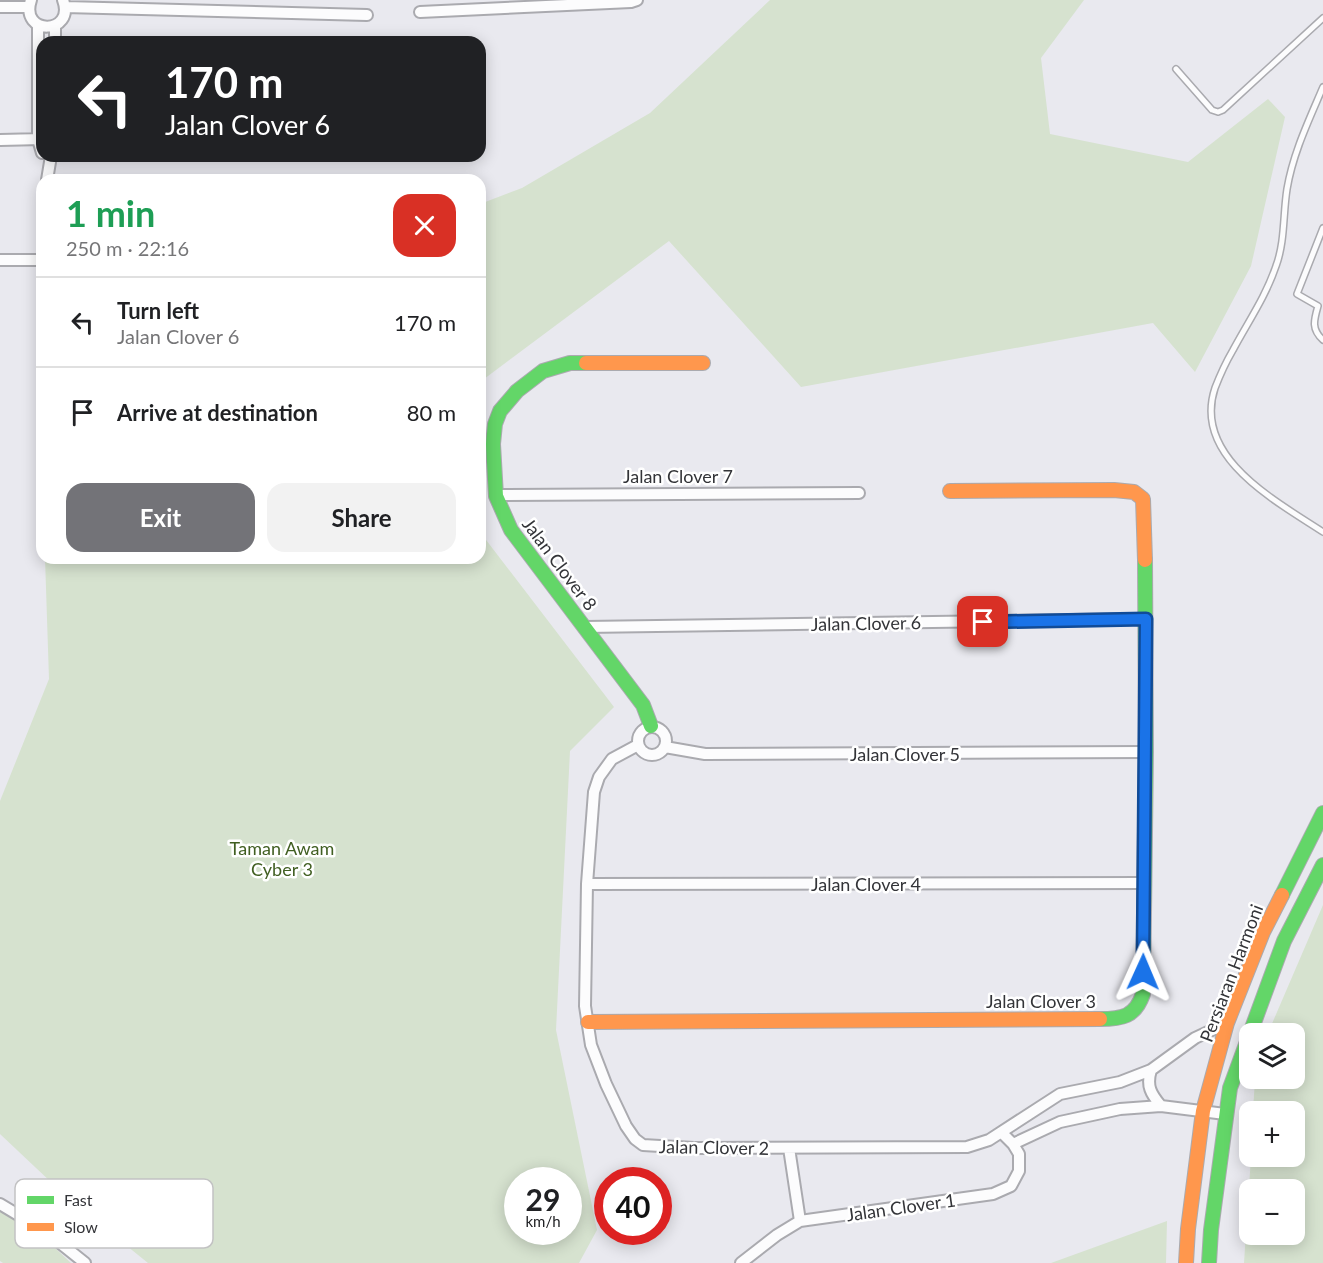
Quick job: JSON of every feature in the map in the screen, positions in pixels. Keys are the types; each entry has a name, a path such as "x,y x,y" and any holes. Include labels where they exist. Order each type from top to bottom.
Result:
{"street":[{"path":"420,12 637,0"},
{"path":"0,7 30,4 31,18 38,25 46,27 55,26 64,16 64,4 367,15"},
{"path":"38,25 38,36"},
{"path":"55,26 55,36"},
{"path":"0,140 36,139"},
{"path":"0,261 36,260"},
{"name":"Jalan Clover 8","path":"651,726 643,705 502,515 496,495 493,435 498,415 508,400 541,371 555,366 570,363 703,363"},
{"path":"950,491 1134,492 1143,499 1145,514 1146,619"},
{"name":"Jalan Clover 7","path":"496,495 859,493"},
{"name":"Jalan Clover 6","path":"585,627 1146,619"},
{"name":"Jalan Clover 3","path":"588,1022 1120,1018 1133,1012 1140,1004 1143,994 1146,619"},
{"path":"651,726 663,731 666,738 662,751 653,755 644,753 638,745 640,732 651,726"},
{"name":"Jalan Clover 2","path":"638,745 612,759 599,777 594,792 587,884 585,1006 591,1045 606,1084 626,1126 635,1139 643,1145 694,1148 967,1147 1002,1133 1060,1094 1120,1082 1151,1070 1196,1038 1227,1023"},
{"name":"Jalan Clover 5","path":"665,747 705,754 1146,752"},
{"name":"Persiaran Harmoni","path":"1186,1263 1190,1205 1203,1112 1227,1023 1263,932 1323,813"},
{"name":"Persiaran Harmoni","path":"1209,1263 1211,1230 1230,1088 1284,941 1323,866"},
{"name":"Jalan Clover 4","path":"587,884 1145,883"},
{"path":"1151,1070 1148,1088 1161,1106"},
{"path":"1002,1133 1014,1144 1060,1122 1120,1109 1161,1106 1225,1114"},
{"name":"Jalan Clover 1","path":"741,1263 777,1235 800,1221 993,1194 1011,1186 1019,1171 1019,1154 1014,1144"},
{"path":"789,1148 800,1221"},
{"path":"0,1204 15,1213"},
{"path":"66,1248 85,1263"}],"lane":[{"path":"1176,69 1212,110 1218,112 1223,110 1323,18"},
{"path":"1323,87 1296,152 1287,188 1277,264 1263,297 1232,352 1215,389 1212,409 1214,430 1221,449 1236,469 1269,496 1323,532"},
{"path":"1323,228 1297,294 1318,306 1313,321 1315,332 1323,339"}],"green space":[{"path":"770,0 1084,0 1041,58 1050,134 1188,162 1268,99 1285,117 1251,266 1195,372 1153,323 801,387 669,241 486,378 486,202 522,188 650,113"},
{"name":"Taman Awam Cyber 3","path":"486,540 614,707 570,751 556,1030 594,1215 594,1236 579,1263 148,1263 129,1248 213,1248 213,1179 48,1179 0,1134 0,801 49,679 45,564 486,564"},
{"path":"1323,905 1323,1263 1244,1263 1245,1245 1305,1245 1305,1179 1250,1179 1250,1167 1305,1167 1305,1101 1254,1101 1254,1089 1305,1089 1305,1023 1272,1023"},
{"path":"0,1209 15,1218 15,1248 55,1248 71,1263 3,1263 0,1261"},
{"path":"1167,1221 1166,1263 1051,1263"}],"traffic: fast":[{"path":"586,363 570,363 543,371 517,391 500,411 495,424 493,444 496,496 511,530 643,705 651,726"},
{"path":"1100,1019 1127,1015 1136,1008 1143,994 1146,752 1145,560"},
{"path":"1282,895 1323,813"},
{"path":"1209,1263 1211,1230 1230,1088 1284,941 1323,865"}],"traffic: slow":[{"path":"586,363 703,363"},
{"path":"950,491 1114,490 1134,492 1143,499 1145,560"},
{"path":"1186,1263 1203,1111 1227,1023 1263,932 1282,895"},
{"path":"588,1022 1100,1019"}],"route":[{"path":"983,622 1146,619 1143,972"}]}
